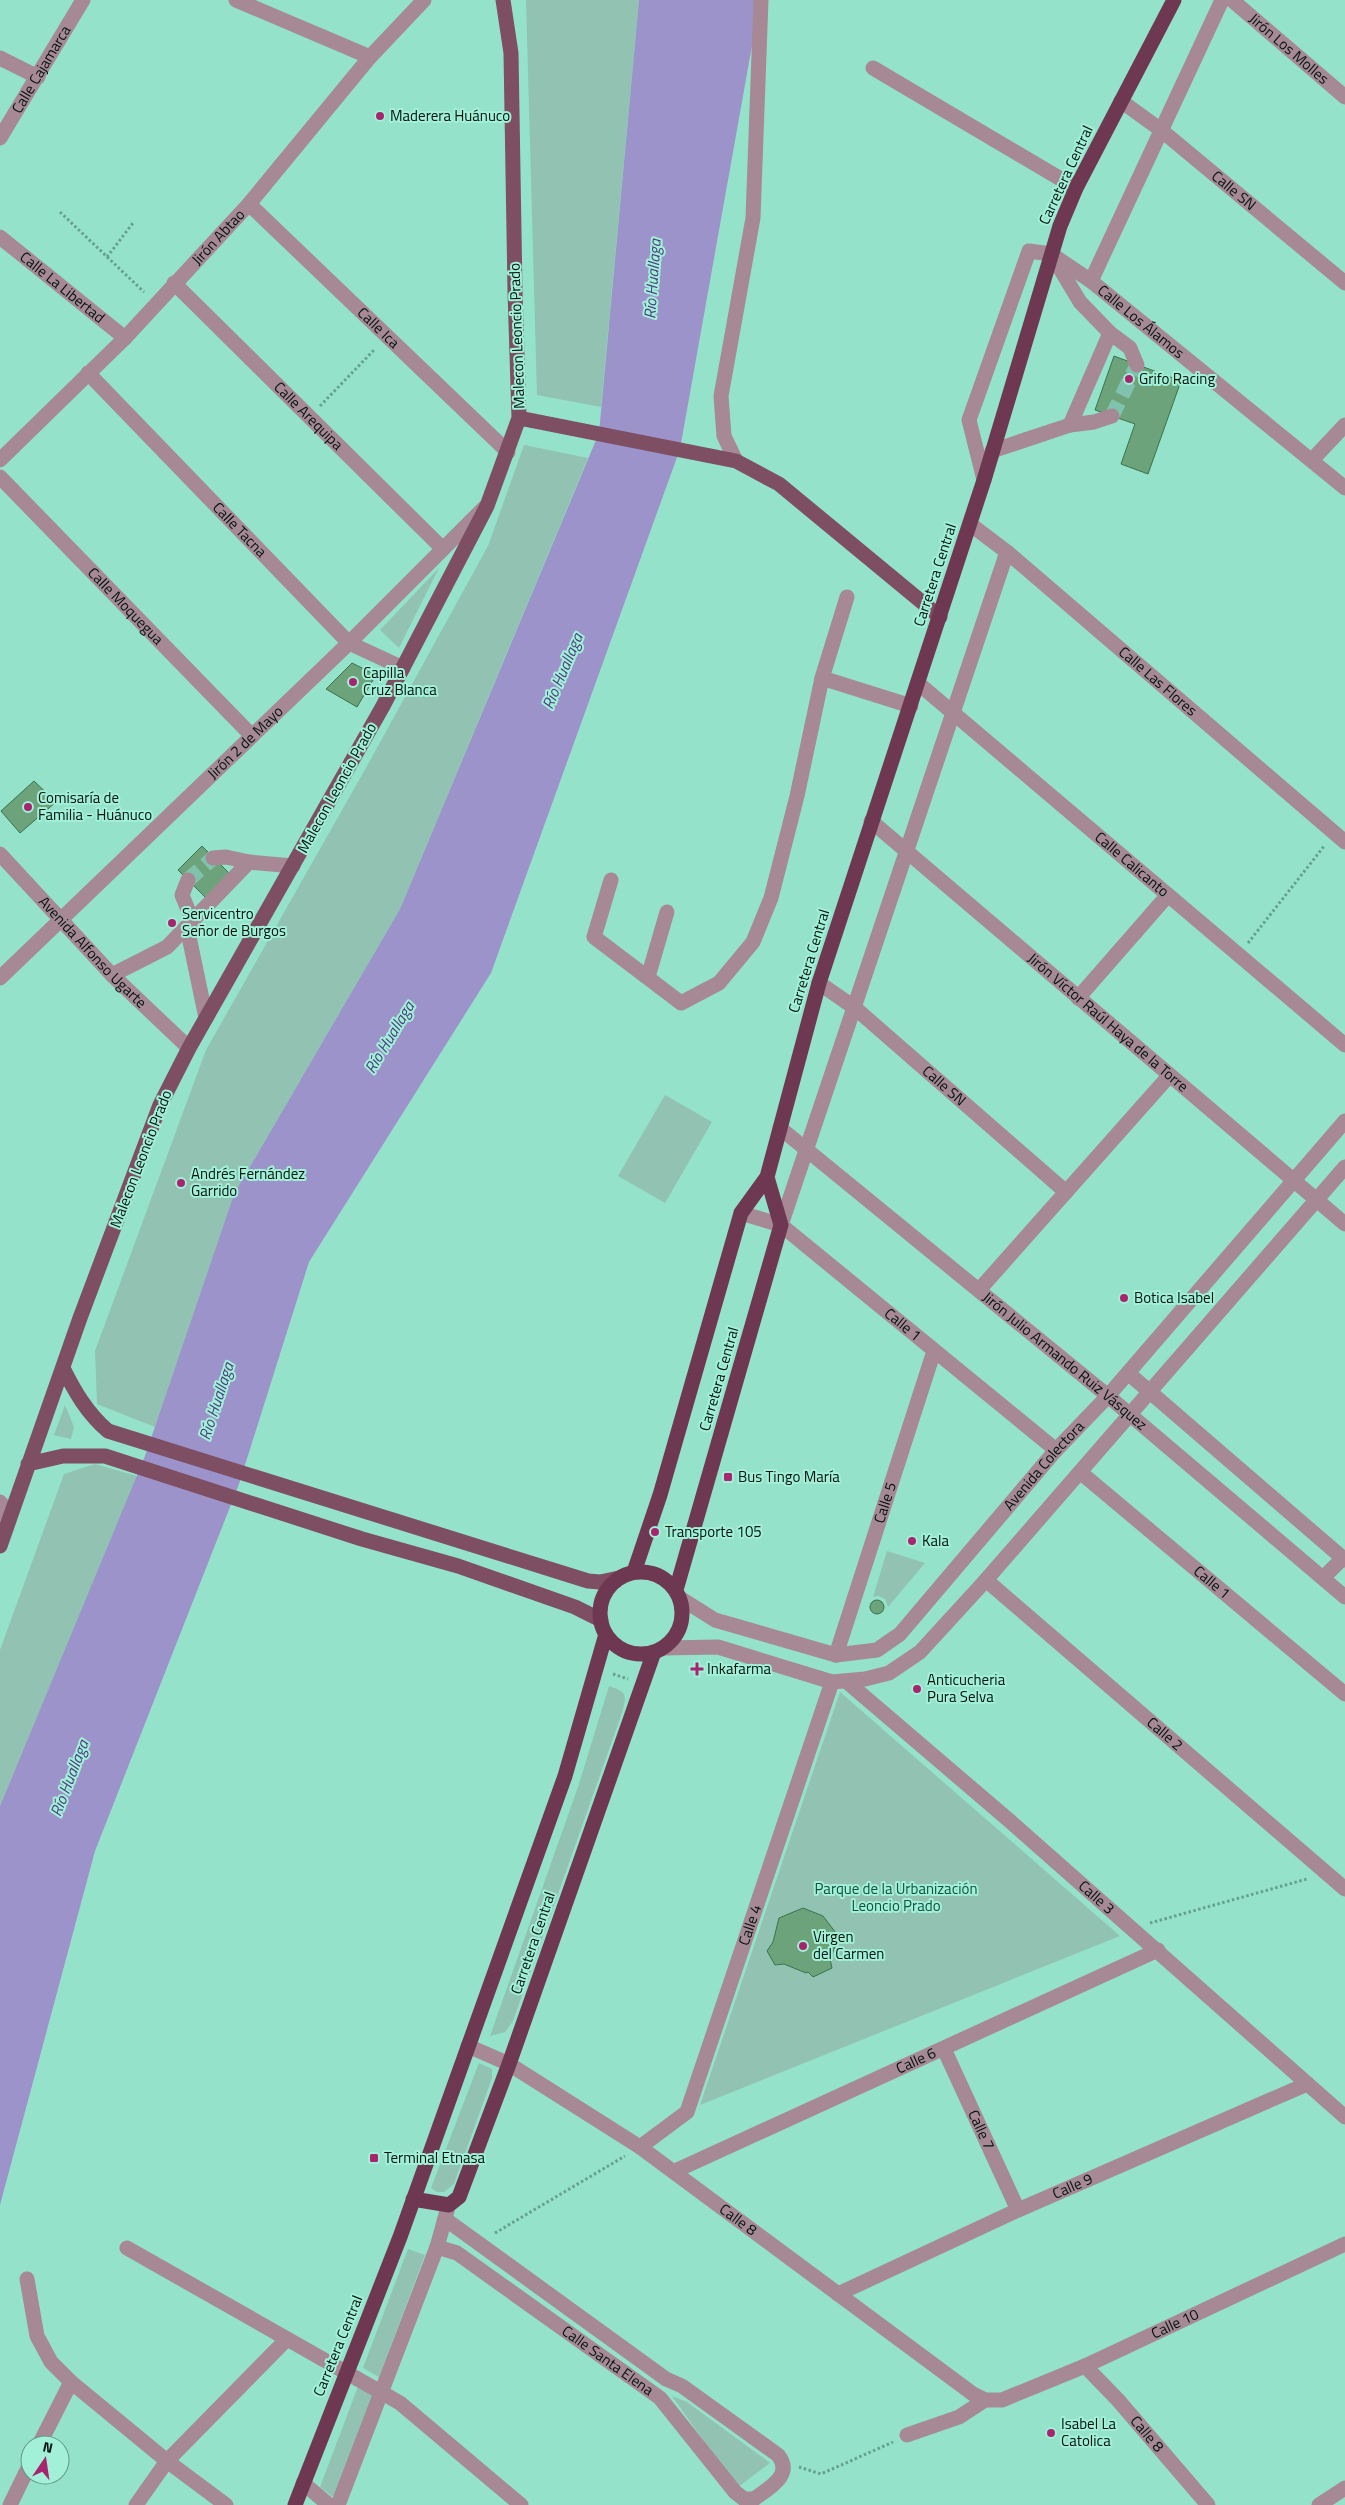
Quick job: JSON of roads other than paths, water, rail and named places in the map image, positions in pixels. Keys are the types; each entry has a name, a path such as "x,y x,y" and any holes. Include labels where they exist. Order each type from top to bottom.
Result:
{"highway":[{"name":"Carretera Central","path":"634,1572 660,1495 742,1212 767,1177 819,983 871,822 919,684 970,524 1051,254 1076,188 1174,0"},
{"path":"767,1177 781,1225"},
{"name":"Carretera Central","path":"678,1594 781,1225"},
{"path":"634,1572 650,1573 665,1579 678,1594 683,1612 680,1626 674,1638 659,1650 641,1654 627,1652 615,1645 606,1634 601,1620 601,1604 607,1589 619,1578 634,1572"},
{"name":"Carretera Central","path":"295,2505 413,2199 565,1776 606,1634"},
{"name":"Carretera Central","path":"450,2205 460,2197 643,1684 659,1650"},
{"path":"413,2199 450,2205"}],"main road":[{"name":"Malecon Leoncio Prado","path":"0,1546 5,1516 28,1464 160,1105 189,1048 403,668 487,506 520,418 514,281 511,53 503,0"},
{"path":"520,418 734,460 778,484 940,617"},
{"path":"63,1368 84,1406 108,1431 588,1581 600,1582 619,1578"},
{"path":"28,1464 63,1456 105,1456 362,1539 458,1566 575,1608 601,1620"}],"street":[{"name":"Calle Cajamarca","path":"0,138 83,0"},
{"path":"236,0 370,57"},
{"name":"Jirón Abtao","path":"0,460 124,338 249,204 370,57 424,0"},
{"path":"734,460 724,436 721,396 753,218 760,0"},
{"path":"1091,281 1222,0"},
{"name":"Jirón Los Molles","path":"1232,0 1345,97"},
{"path":"0,58 38,77"},
{"path":"873,68 1076,188"},
{"name":"Calle SN","path":"1121,101 1161,130 1345,283"},
{"name":"Calle Ica","path":"249,204 386,338 508,452"},
{"name":"Calle La Libertad","path":"0,236 124,338"},
{"path":"984,480 969,420 1029,251 1051,254 1080,302 1110,333 1130,348 1137,365"},
{"name":"Calle Los Álamos","path":"1051,254 1091,281 1345,488"},
{"name":"Calle Arequipa","path":"174,283 442,548"},
{"path":"1070,425 1110,333"},
{"name":"Calle Tacna","path":"88,373 349,643 403,668"},
{"path":"992,451 1070,425 1094,422 1112,416"},
{"path":"1312,460 1345,425"},
{"name":"Calle Moquegua","path":"0,477 252,736"},
{"name":"Jirón 2 de Mayo","path":"0,978 61,922 349,643 442,548 487,506"},
{"name":"Calle Las Flores","path":"970,524 1008,552 1340,837"},
{"path":"781,1225 1008,552"},
{"path":"611,880 594,937 681,1003 719,983 753,942 773,889 797,796 822,678 847,597"},
{"path":"822,678 911,706"},
{"name":"Calle Calicanto","path":"919,684 1345,1045"},
{"name":"Jirón Víctor Raúl Haya de la Torre","path":"871,822 1345,1224"},
{"name":"Avenida Alfonso Ugarte","path":"0,854 112,975 189,1048"},
{"path":"213,858 226,857 249,862 293,866"},
{"path":"112,975 167,947 249,862"},
{"path":"188,880 182,895 190,924 206,1018"},
{"path":"1078,998 1168,895"},
{"path":"648,977 667,912"},
{"name":"Calle SN","path":"819,983 855,1008 1066,1192"},
{"path":"979,1290 1170,1076"},
{"name":"Avenida Colectora","path":"678,1594 714,1620 836,1655 877,1650 900,1634 1056,1450 1108,1396 1345,1121"},
{"name":"Jirón Julio Armando Ruiz Vásquez","path":"780,1128 1108,1396 1345,1598"},
{"name":"Avenida Colectora","path":"659,1650 718,1647 839,1681 889,1673 920,1652 986,1580 1345,1166"},
{"name":"Calle 1","path":"742,1212 781,1225 1056,1450"},
{"name":"Calle 5","path":"836,1655 934,1351"},
{"name":"Jirón Julio Armando Ruiz Vásquez","path":"1128,1373 1344,1559"},
{"name":"Calle 1","path":"1080,1472 1345,1694"},
{"path":"0,1502 5,1516"},
{"path":"1323,1578 1344,1559"},
{"name":"Calle 2","path":"986,1580 1345,1889"},
{"name":"Calle 3","path":"839,1681 1158,1950 1345,2117"},
{"name":"Calle 4","path":"640,2147 687,2112 839,1681"},
{"name":"Calle 6","path":"675,2171 1158,1950"},
{"name":"Calle 8","path":"468,2046 509,2064 640,2147 675,2171 973,2394 985,2400"},
{"name":"Calle 7","path":"944,2049 1018,2210"},
{"name":"Calle 9","path":"838,2294 1018,2210 1307,2084"},
{"path":"338,2505 436,2247 450,2205"},
{"path":"445,2219 480,2242 660,2374 682,2386 778,2455 784,2462 784,2472 779,2480 755,2502"},
{"name":"Calle 10","path":"985,2400 1002,2400 1085,2366 1345,2244"},
{"name":"Calle Santa Elena","path":"436,2247 457,2253 660,2398 735,2492 755,2502"},
{"path":"127,2248 400,2402 521,2505"},
{"path":"27,2279 37,2336 51,2362 70,2382 167,2461 226,2505"},
{"path":"136,2505 167,2461 287,2339"},
{"name":"Calle 8","path":"1085,2366 1118,2400 1208,2505"},
{"path":"45,2435 70,2382"},
{"path":"907,2436 959,2417 985,2400"},
{"path":"303,2483 330,2505"},
{"path":"10,2505 20,2484"},
{"path":"1319,2505 1345,2488"}],"water":[{"name":"Río Huallaga","path":"639,0 758,0 758,12 680,449 491,973 309,1262 239,1484 95,1851 0,2205 0,1806 145,1456 234,1194 400,909 599,433"}],"tunnel":[{"path":"1112,416 1137,365"},
{"path":"188,880 213,858"}],"place":[{"name":"Maderera Huánuco","path":"380,116"},
{"name":"Grifo Racing","path":"1129,379"},
{"name":"Capilla Cruz Blanca","path":"353,682"},
{"name":"Comisaría de Familia - Huánuco","path":"28,807"},
{"name":"Servicentro Señor de Burgos","path":"172,923"},
{"name":"Andrés Fernández Garrido","path":"181,1183"},
{"name":"Botica Isabel","path":"1124,1298"},
{"name":"Bus Tingo María","path":"728,1477"},
{"name":"Transporte 105","path":"655,1532"},
{"name":"Kala","path":"912,1541"},
{"name":"Inkafarma","path":"697,1669"},
{"name":"Anticucheria Pura Selva","path":"917,1689"},
{"name":"Virgen del Carmen","path":"803,1946"},
{"name":"Terminal Etnasa","path":"374,2158"},
{"name":"Isabel La Catolica","path":"1051,2433"}],"park label":[{"name":"Parque de la Urbanización Leoncio Prado","path":"896,1898"}]}
